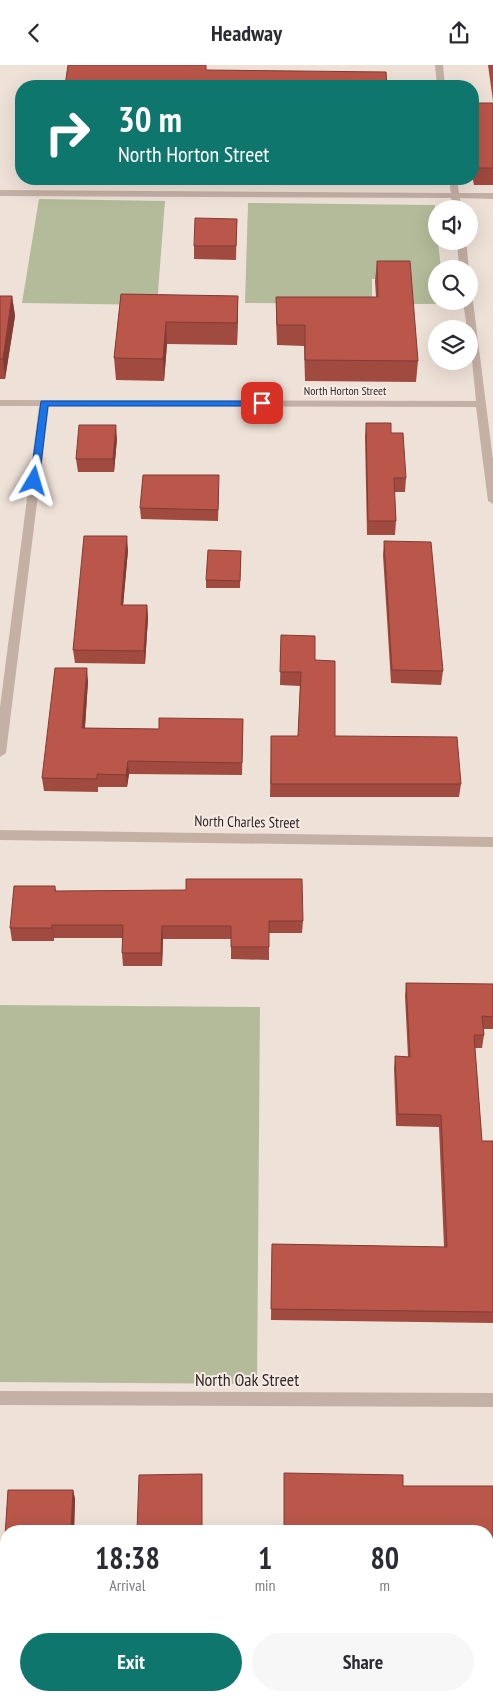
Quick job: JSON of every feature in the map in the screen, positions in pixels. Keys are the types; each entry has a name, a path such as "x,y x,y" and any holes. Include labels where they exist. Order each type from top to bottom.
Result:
{"street":[{"path":"438,65 440,80"},
{"path":"454,185 456,200"},
{"path":"0,193 493,196"},
{"path":"469,310 493,501"},
{"name":"North Horton Street","path":"0,403 481,404"},
{"path":"0,753 44,403"},
{"name":"North Charles Street","path":"0,835 493,842"},
{"name":"North Oak Street","path":"0,1398 493,1400"}],"green space":[{"path":"39,199 165,201 157,305 22,303"},
{"path":"248,203 428,205 428,250 439,250 440,260 428,260 428,304 412,304 411,279 372,279 372,304 245,303"},
{"path":"0,1005 260,1007 257,1384 0,1382"}],"building":[{"path":"68,65 206,65 206,70 386,72 387,80 66,80"},
{"path":"479,103 493,103 493,168 479,168"},
{"path":"195,218 237,219 236,246 194,246"},
{"path":"377,261 410,261 418,361 305,360 305,325 277,325 276,297 378,297"},
{"path":"121,294 238,296 237,323 166,322 163,359 114,358"},
{"path":"0,296 12,296 3,359 0,359"},
{"path":"366,423 391,423 391,433 403,433 406,478 394,478 396,521 368,521"},
{"path":"79,425 116,425 113,459 76,459"},
{"path":"143,475 219,475 218,510 140,508"},
{"path":"84,536 127,536 121,605 147,605 144,651 73,650"},
{"path":"384,541 431,542 443,671 392,670"},
{"path":"208,550 241,551 240,581 206,580"},
{"path":"281,635 315,636 315,660 335,661 335,736 457,737 461,784 271,784 271,736 298,736 301,672 280,672"},
{"path":"55,668 87,668 82,728 159,729 159,718 243,719 242,763 128,761 126,775 97,774 97,779 42,778"},
{"path":"186,879 302,879 303,921 269,921 269,947 231,947 231,926 162,926 161,953 122,953 123,925 52,925 52,928 10,928 14,886 55,886 55,891 186,890"},
{"path":"406,983 493,984 493,1017 482,1016 484,1035 474,1035 482,1141 493,1141 493,1312 271,1309 272,1244 447,1247 441,1115 398,1114 395,1056 410,1057"},
{"path":"284,1473 403,1475 403,1486 493,1486 493,1525 284,1525"},
{"path":"202,1474 202,1525 137,1525 139,1475"},
{"path":"8,1490 73,1490 71,1525 6,1525"}],"route":[{"path":"34,481 44,403 262,403"}]}
